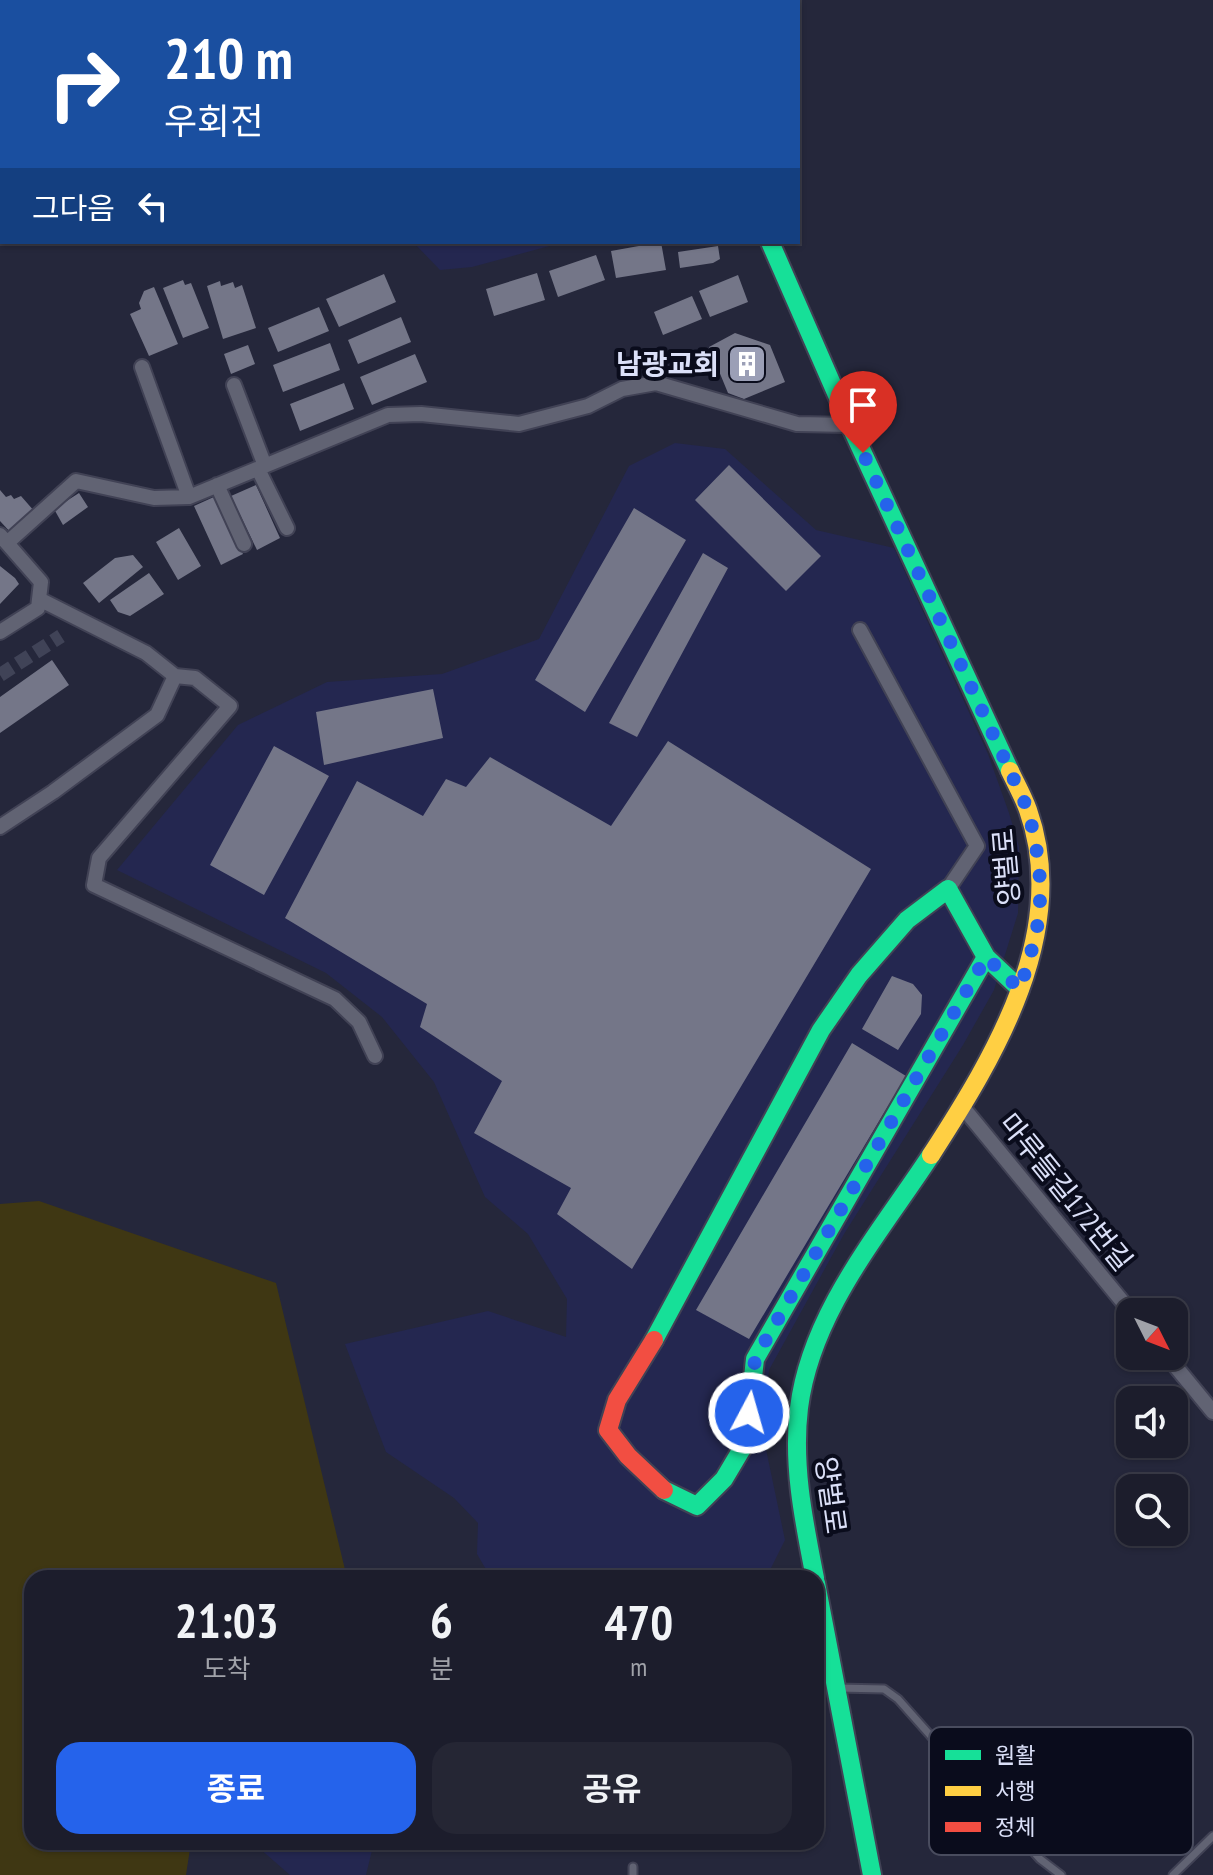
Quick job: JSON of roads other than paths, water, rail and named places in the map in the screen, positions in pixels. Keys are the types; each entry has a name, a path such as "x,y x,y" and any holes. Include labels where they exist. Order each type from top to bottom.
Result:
{"street":[{"name":"양벌로","path":"771,244 850,425 1028,810 1038,857 1040,898 1036,935 1020,989 992,1056 835,1302 809,1361 798,1408 796,1466 814,1570"},
{"path":"142,367 189,497"},
{"path":"0,632 38,608 41,582 4,539 76,481 154,498 189,497 388,415 421,414 519,424 588,406 622,389 656,383 797,424 850,425"},
{"path":"234,385 262,468 287,528"},
{"path":"217,485 244,544"},
{"path":"39,599 146,653 175,676 195,678 230,706 99,858 94,885 335,999 359,1022 375,1056"},
{"path":"860,630 977,846 948,889 907,920 859,975 821,1030 659,1333 617,1400 608,1430 628,1456 660,1488 697,1506 724,1479 746,1442 755,1359 986,957"},
{"path":"0,827 157,715 175,676"},
{"path":"948,889 986,957 1020,989"},
{"name":"마루들길172번길","path":"961,1105 1120,1298"},
{"path":"1178,1370 1213,1412"},
{"name":"양벌로","path":"824,1624 872,1875"}],"lane":[{"path":"836,1688 884,1689 898,1699 929,1734"},
{"path":"1173,1875 1213,1836"},
{"path":"1036,1855 1061,1875"}],"tunnel":[{"path":"0,675 61,636"}],"place":[{"name":"남광교회","path":"747,364"}]}
